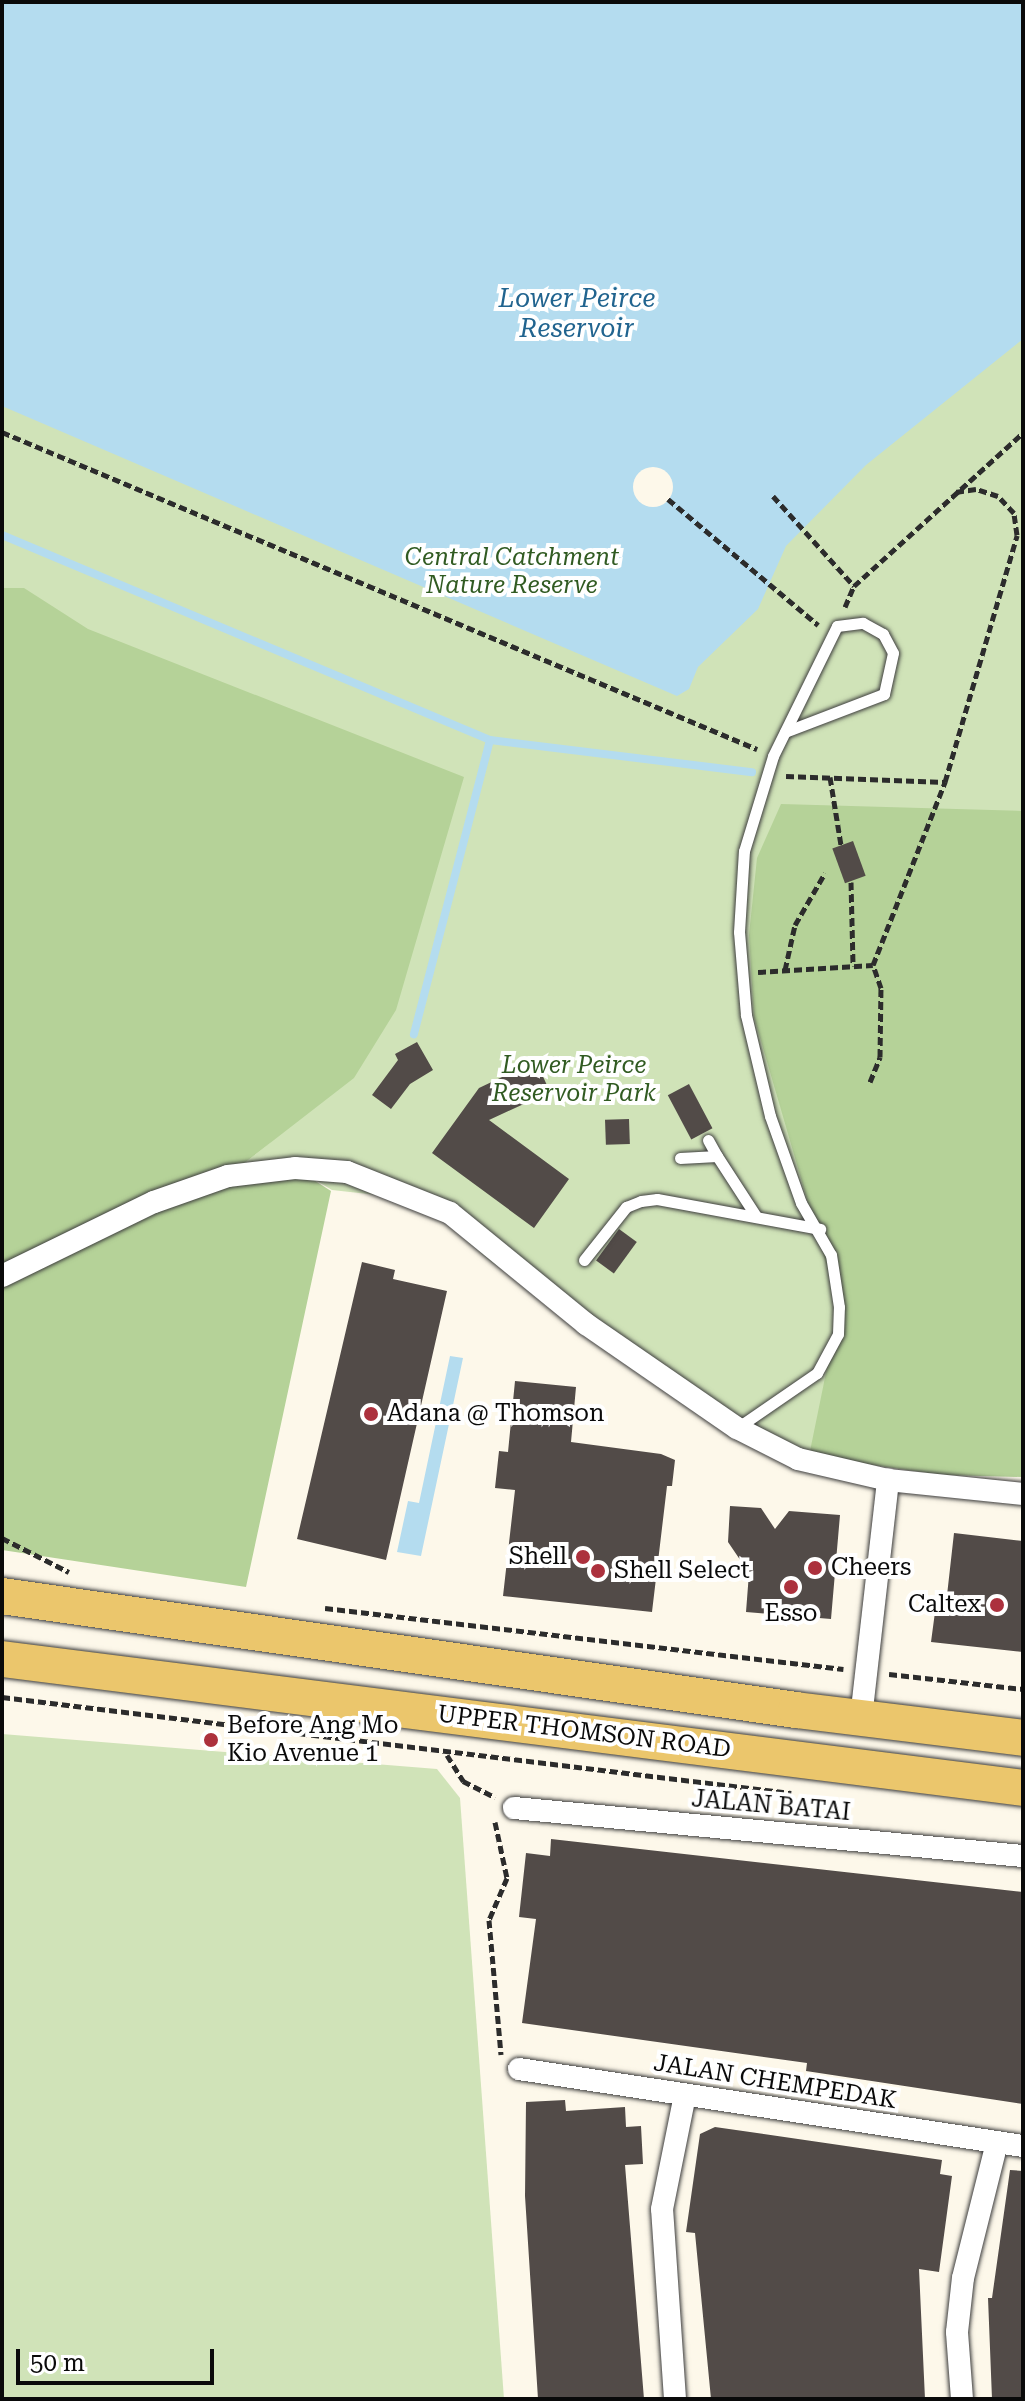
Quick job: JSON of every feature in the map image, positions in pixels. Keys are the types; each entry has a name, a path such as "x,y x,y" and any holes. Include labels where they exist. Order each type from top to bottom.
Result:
{"main road":[{"name":"UPPER THOMSON ROAD","path":"2,1596 861,1718 1023,1738"},
{"name":"UPPER THOMSON ROAD","path":"2,1659 1023,1788"}],"street":[{"path":"2,1276 154,1202 228,1176 295,1168 347,1172 450,1213 586,1324 737,1428 798,1459 888,1480 1023,1494"},
{"path":"861,1718 888,1480"},
{"name":"JALAN BATAI","path":"514,1808 1023,1856"},
{"name":"JALAN CHEMPEDAK","path":"519,2069 1023,2146"},
{"path":"675,2399 662,2209 685,2095"},
{"path":"962,2399 957,2332 963,2278 997,2143"}],"lane":[{"path":"737,1428 817,1373 838,1334 839,1284 820,1229 801,1203 770,1116 746,1015 741,973 744,851 773,756 834,631 863,623 883,634 893,653 884,694 785,732"},
{"path":"708,1140 756,1216"},
{"path":"680,1158 717,1156"},
{"path":"584,1260 626,1207 641,1201 756,1216 820,1229"}],"path":[{"path":"2,432 773,756"},
{"path":"668,499 834,631 854,586 1023,433"},
{"path":"870,1082 880,1057 881,988 873,965 945,782 1017,535 1014,513 998,496 976,489 955,492"},
{"path":"773,496 854,586"},
{"path":"767,776 945,782"},
{"path":"830,777 841,845"},
{"path":"785,970 795,925 825,873"},
{"path":"851,882 853,966"},
{"path":"741,973 873,965"},
{"path":"2,1538 80,1574"},
{"path":"309,1606 1023,1689"},
{"path":"2,1697 447,1754 805,1794"},
{"path":"447,1754 463,1781 488,1793 507,1878 489,1920 502,2066 519,2069"}],"green space":[{"name":"Central Catchment Nature Reserve","path":"2,2 1023,2 1023,1477 809,1456 737,1428 490,1261 438,1216 377,1195 332,1190 295,1168 228,1176 271,1142 2,1238"},
{"path":"2,588 24,588 88,629 464,777 396,1010 354,1078 229,1175 295,1168 331,1191 246,1587 2,1550"},
{"path":"781,804 1023,811 1023,1477 942,1475 809,1456 839,1309 754,1017 749,935 757,858"},
{"path":"2,1734 437,1769 460,1798 504,2399 2,2399"}],"water":[{"name":"Lower Peirce Reservoir","path":"2,2 1023,2 1023,339 866,465 786,546 758,609 698,667 689,689 677,696 2,406"},
{"path":"450,1356 463,1358 421,1556 397,1552 408,1501 419,1503"}],"pier":[{"path":"653,467 667,473 673,487 667,501 653,507 639,501 633,487 639,473"}],"building":[{"path":"853,841 866,876 845,883 832,849"},
{"path":"417,1042 433,1070 410,1084 391,1109 372,1095 398,1060 395,1054"},
{"path":"536,1061 550,1092 489,1120 569,1179 534,1228 432,1153 479,1088"},
{"path":"689,1084 712,1128 691,1139 668,1095"},
{"path":"629,1119 630,1144 606,1145 605,1120"},
{"path":"619,1229 637,1242 614,1273 596,1261"},
{"name":"Adana @ Thomson","path":"362,1262 395,1270 393,1279 447,1291 386,1560 297,1539"},
{"path":"515,1381 576,1387 571,1442 661,1454 675,1460 672,1486 667,1486 652,1612 503,1596 515,1490 495,1488 499,1451 508,1452"},
{"name":"Esso","path":"730,1506 761,1508 775,1529 789,1511 840,1515 831,1619 746,1612 749,1573 728,1542"},
{"name":"Caltex","path":"954,1533 1023,1541 1023,1652 931,1642 935,1612 945,1613"},
{"path":"551,1839 1023,1892 1023,2104 806,2071 807,2063 522,2023 536,1919 519,1917 526,1853 550,1856"},
{"path":"565,2100 566,2111 625,2107 626,2127 641,2126 643,2164 625,2165 644,2399 538,2399 525,2196 526,2102"},
{"path":"715,2127 942,2160 940,2174 952,2176 939,2272 919,2269 925,2399 711,2399 695,2233 686,2232 700,2134"},
{"path":"1010,2170 1023,2171 1023,2399 992,2399 988,2298 992,2298"}],"waterway":[{"path":"2,535 490,740 414,1034"},
{"path":"490,740 752,772"}],"place":[{"name":"Adana @ Thomson","path":"371,1414"},
{"name":"Shell","path":"583,1557"},
{"name":"Cheers","path":"815,1568"},
{"name":"Shell Select","path":"598,1571"},
{"name":"Esso","path":"791,1587"},
{"name":"Caltex","path":"997,1605"},
{"name":"Before Ang Mo Kio Avenue 1","path":"211,1740"}],"park label":[{"name":"Lower Peirce Reservoir Park","path":"574,1080"}]}
